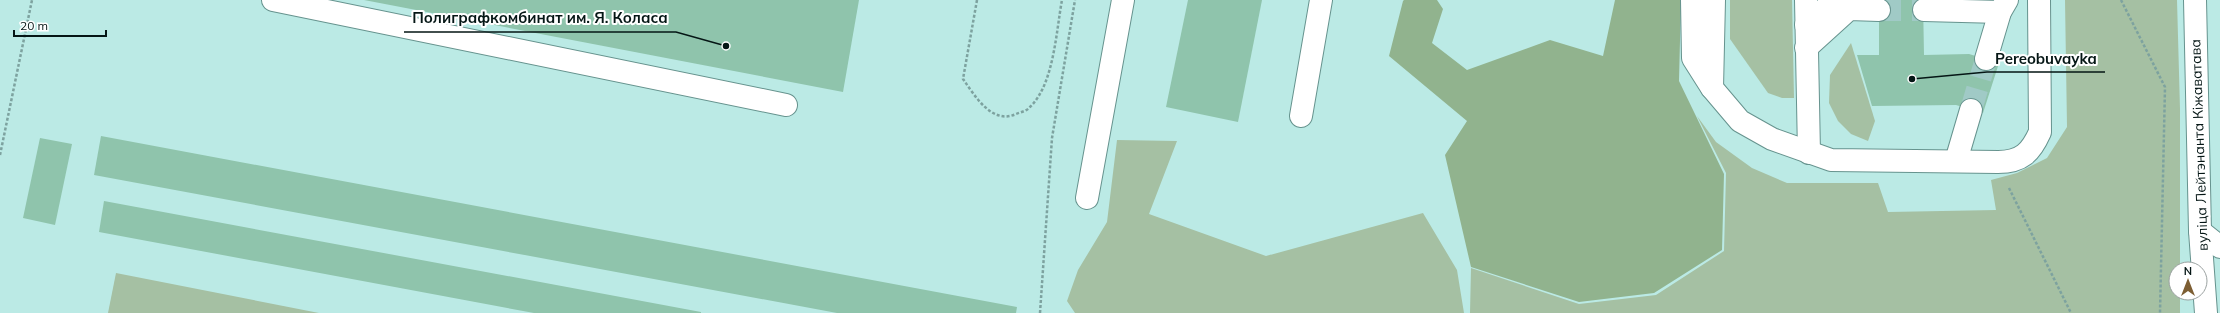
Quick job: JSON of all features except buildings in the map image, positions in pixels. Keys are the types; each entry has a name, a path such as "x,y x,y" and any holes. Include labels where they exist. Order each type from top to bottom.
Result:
{"main road":[{"path":"273,0 786,105"},
{"path":"1087,198 1123,0"},
{"path":"1301,116 1321,0"},
{"path":"1692,0 1693,58 1712,88 1740,121 1772,139 1831,160 1998,162 2020,158 2033,147 2040,132 2039,0"},
{"path":"1712,88 1714,0"},
{"path":"1806,0 1809,153"},
{"path":"1806,25 1835,0"},
{"name":"вуліца Лейтэнанта Кіжаватава","path":"2195,0 2200,231 2206,313"},
{"path":"1924,10 2003,6 1986,59"},
{"path":"1806,48 1849,9 1879,10"},
{"path":"1956,161 1971,110"},
{"path":"2200,231 2220,247"},
{"path":"2198,261 2200,231"},
{"path":"2196,313 2197,301"}],"path":[{"path":"0,154 32,0"},
{"path":"977,0 963,79 977,99 993,114 1010,117 1029,108 1042,92 1048,76 1062,0"},
{"path":"1040,313 1052,138 1075,0"},
{"path":"2121,0 2165,87 2160,313"},
{"path":"1998,162 2071,313"}],"green space":[{"path":"1404,0 1437,0 1443,9 1432,43 1467,70 1550,40 1603,56 1615,0 1681,0 1679,81 1724,174 1722,250 1654,293 1579,302 1471,267 1445,155 1467,121 1389,56"},
{"path":"1730,0 1792,0 1794,98 1782,98 1768,93 1730,39"},
{"path":"2065,0 2177,0 2180,109 2180,261 2168,261 2168,301 2180,301 2180,313 1470,313 1471,268 1579,304 1656,295 1724,251 1726,173 1697,116 1716,142 1752,168 1787,183 1878,183 1888,212 1996,210 1991,180 2017,173 2047,158 2067,127"},
{"path":"1851,43 1875,121 1868,141 1851,134 1838,121 1829,103 1830,75"},
{"path":"1117,140 1177,141 1149,214 1266,256 1423,213 1457,270 1464,313 1075,313 1067,301 1078,270 1107,222"},
{"path":"116,273 319,313 108,313"}],"tunnel":[{"path":"1879,10 1924,10"},
{"path":"1971,110 1986,59"}],"place":[{"name":"Полиграфкомбинат им. Я. Коласа","path":"726,46"},
{"name":"Pereobuvayka","path":"1912,79"}]}
